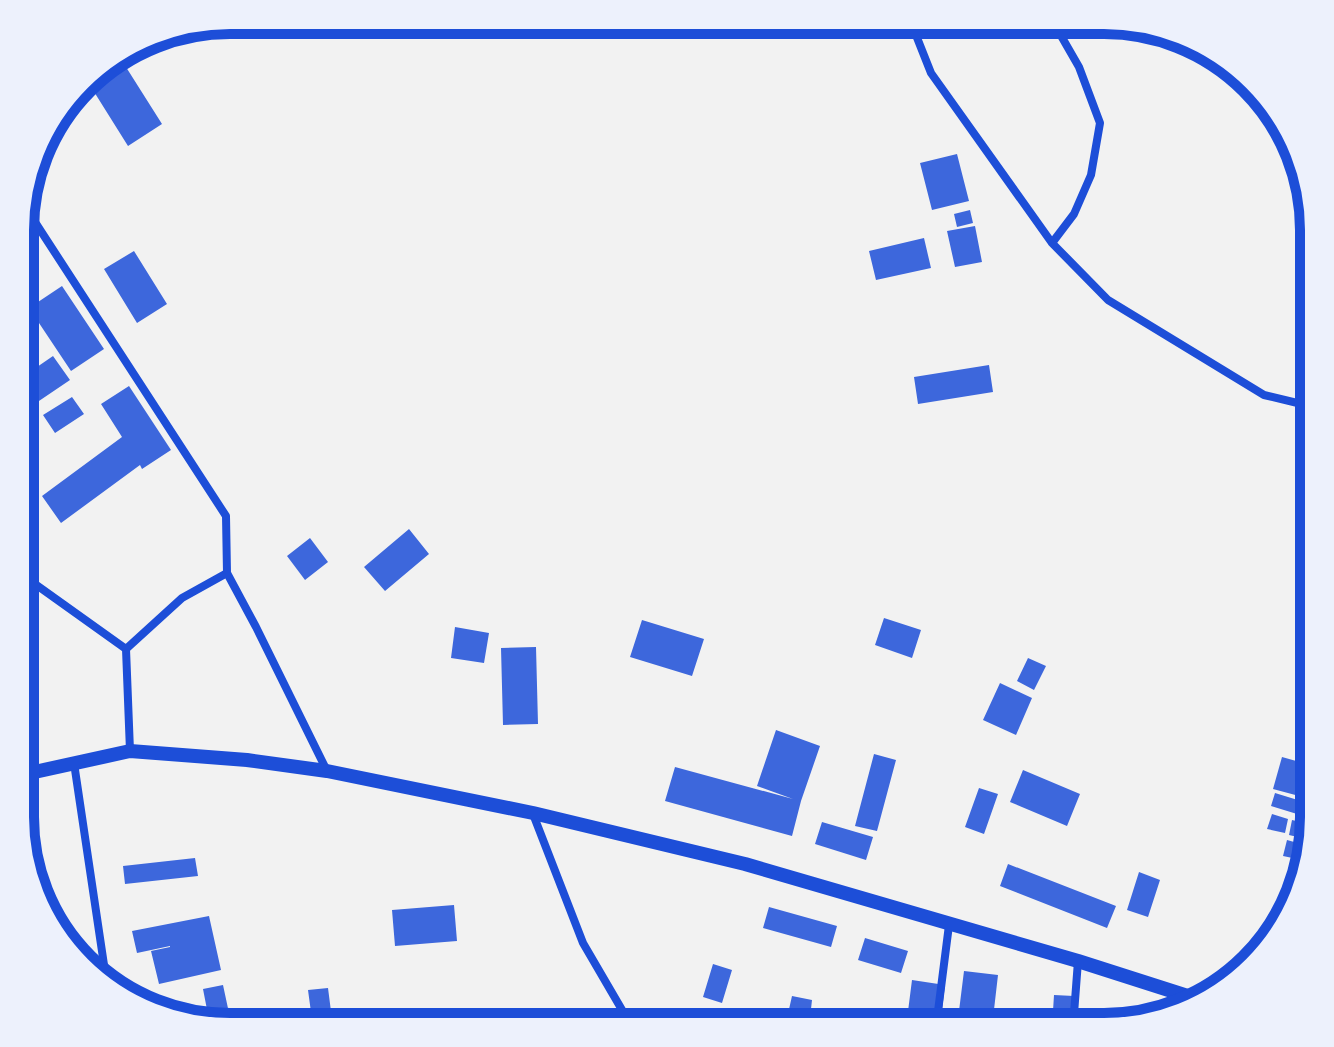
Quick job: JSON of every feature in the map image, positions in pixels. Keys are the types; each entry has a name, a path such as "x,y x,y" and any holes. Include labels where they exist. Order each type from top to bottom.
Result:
{"street":[{"path":"916,34 931,73 1052,243 1108,300 1264,395 1300,404"},
{"path":"1052,243 1074,214 1091,175 1100,123 1079,67 1060,34"},
{"path":"35,221 226,516 227,573 327,771"},
{"path":"130,751 126,649 182,598 227,573"},
{"path":"34,583 126,649"},
{"path":"34,772 130,751 247,760 327,771 533,813 745,864 1185,995"},
{"path":"74,763 104,967"},
{"path":"533,813 583,943 624,1013"},
{"path":"938,1013 949,925"},
{"path":"1074,1013 1078,961"}],"building":[{"path":"125,65 162,124 128,146 93,90"},
{"path":"957,154 969,201 932,210 920,163"},
{"path":"970,210 973,223 957,227 954,214"},
{"path":"975,226 982,262 955,267 947,231"},
{"path":"924,238 931,268 876,280 869,251"},
{"path":"134,251 167,304 137,323 104,269"},
{"path":"62,286 104,349 71,371 34,316 34,305"},
{"path":"53,356 70,380 36,403 34,369"},
{"path":"989,365 993,392 918,404 914,377"},
{"path":"129,386 171,450 142,469 140,465 61,523 42,496 122,437 101,404"},
{"path":"72,397 84,414 55,433 43,415"},
{"path":"409,529 429,554 385,591 364,567"},
{"path":"310,538 328,562 305,580 287,556"},
{"path":"884,618 921,630 912,658 875,645"},
{"path":"642,620 704,639 692,676 630,657"},
{"path":"455,627 489,633 484,663 451,658"},
{"path":"536,647 538,724 503,725 501,648"},
{"path":"1028,658 1046,666 1034,690 1017,681"},
{"path":"1000,683 1032,698 1016,735 983,720"},
{"path":"776,730 820,746 792,836 665,801 675,767 793,799 757,786"},
{"path":"874,754 896,760 877,831 855,826"},
{"path":"1282,757 1300,762 1300,796 1273,789"},
{"path":"1023,770 1080,794 1067,826 1010,802"},
{"path":"979,788 998,794 984,834 965,827"},
{"path":"1275,793 1300,801 1300,815 1271,806"},
{"path":"1272,814 1288,819 1285,833 1267,829"},
{"path":"1292,820 1300,822 1299,837 1289,835"},
{"path":"822,822 873,837 866,860 815,844"},
{"path":"1287,840 1298,843 1295,859 1283,856"},
{"path":"195,858 198,876 125,884 123,866"},
{"path":"1008,864 1116,906 1107,928 1000,886"},
{"path":"1139,872 1160,880 1148,917 1127,910"},
{"path":"454,905 457,941 395,946 392,910"},
{"path":"769,907 837,926 831,947 763,928"},
{"path":"209,916 221,970 159,984 151,951 170,946 137,953 132,931"},
{"path":"865,938 908,951 901,973 858,960"},
{"path":"713,964 732,970 722,1003 703,997"},
{"path":"964,971 998,975 994,1013 959,1013"},
{"path":"912,980 945,985 942,1013 908,1013"},
{"path":"223,985 229,1013 207,1012 203,989"},
{"path":"328,988 331,1013 311,1013 308,990"},
{"path":"1054,995 1074,996 1073,1013 1053,1013"},
{"path":"792,996 812,1000 811,1009 824,1013 788,1013"}]}
